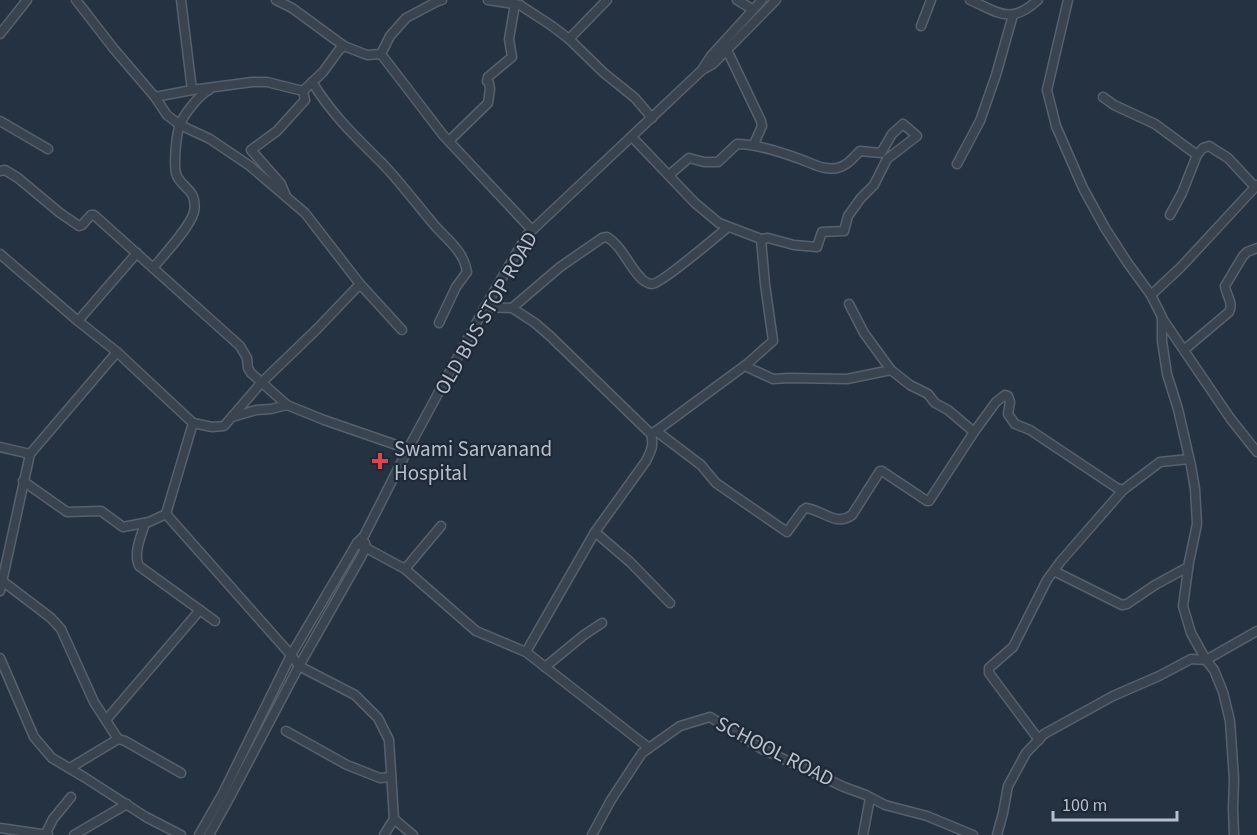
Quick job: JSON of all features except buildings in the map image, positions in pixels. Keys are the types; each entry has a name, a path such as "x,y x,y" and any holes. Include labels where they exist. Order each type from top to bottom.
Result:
{"street":[{"path":"0,34 27,0"},
{"path":"76,0 167,115 180,125 210,139 250,166 305,213 360,284 402,330"},
{"path":"181,0 192,90"},
{"path":"276,0 294,4 344,46 367,55 381,54"},
{"path":"381,54 390,36 406,18 442,0"},
{"path":"488,0 517,3 552,26 635,98 652,118"},
{"path":"569,39 607,0"},
{"path":"737,0 752,9"},
{"name":"OLD BUS STOP ROAD","path":"199,835 223,793 291,655 357,543 364,536 408,449 527,235 701,70 762,0"},
{"name":"OLD BUS STOP ROAD","path":"701,70 713,64 777,0"},
{"path":"921,26 931,0"},
{"path":"970,0 1003,15 1022,12 1038,0"},
{"path":"1068,1 1047,90 1053,115 1066,150 1105,228 1230,418 1257,452"},
{"path":"449,141 488,103 490,89 488,78 512,57 509,39 517,3"},
{"path":"957,164 980,122 1013,15"},
{"path":"303,91 323,72 344,46"},
{"path":"727,50 762,123 754,144"},
{"path":"381,54 449,141 532,230"},
{"path":"155,97 260,82 303,91"},
{"path":"312,82 342,123 400,183 465,261 466,272 456,287 439,323"},
{"path":"153,268 184,230 194,213 192,194 178,178 176,172 176,147 180,125 196,100 204,92 215,87"},
{"path":"287,199 281,184 251,150 277,130 305,100 303,91"},
{"path":"1103,97 1114,105 1155,124 1197,155"},
{"path":"0,121 48,149"},
{"path":"632,136 650,156 695,202 719,224 761,239 768,238 794,245 817,247 822,232 844,231 848,216 874,185 886,159 917,136 903,124 892,134 881,153 860,151 849,162 837,168 814,166 796,157 754,144 737,144 718,162 689,158 669,175"},
{"path":"1151,295 1181,267 1256,186 1216,149 1209,146 1203,148 1197,155 1182,193 1170,215"},
{"path":"0,171 6,170 18,178 45,202 79,226 94,215 240,346 247,358 251,373 287,405 408,449"},
{"path":"512,308 560,267 602,238 607,237 615,242 640,277 652,284 673,271 728,227"},
{"path":"526,652 595,532 652,450 654,433 745,366 773,341 761,239"},
{"path":"1184,350 1229,312 1231,303 1225,286 1247,252 1257,248"},
{"path":"0,254 117,352 193,423 212,427 224,426 261,383 360,284"},
{"path":"78,321 137,254"},
{"path":"849,304 864,333 891,370 910,385 928,394 935,403 948,410 974,432"},
{"path":"485,307 512,308 535,324 654,433 701,465 716,483 786,532 806,508 812,508 839,520 848,518 880,471 929,501 974,432 1005,395 1011,402 1008,414 1015,424 1030,430 1124,490"},
{"path":"1162,317 1162,341 1167,374 1178,409 1195,489 1197,524 1183,606 1191,633 1214,670 1230,721 1234,779 1234,835"},
{"path":"0,591 30,454 117,352"},
{"path":"745,366 773,379 846,379 891,370"},
{"path":"232,417 287,405"},
{"path":"166,514 193,423"},
{"path":"0,447 30,454"},
{"path":"1039,740 988,670 989,668 1012,647 1047,580 1075,544 1124,490 1160,462 1190,459"},
{"path":"23,481 67,512 101,511 123,527 145,523 166,514"},
{"path":"166,514 299,666 355,694 378,718 389,740 394,819 384,835"},
{"path":"145,523 137,549 136,560 139,566 215,621"},
{"path":"405,569 441,526"},
{"path":"595,532 630,562 670,603"},
{"path":"209,835 299,666 366,548 364,536"},
{"path":"357,543 405,569 476,631 526,652 649,748"},
{"path":"1054,571 1122,605 1188,567"},
{"path":"1,580 51,618 61,629 94,702 118,739 181,772"},
{"path":"106,720 200,610"},
{"path":"545,667 602,622"},
{"path":"997,835 1008,786 1026,753 1044,734 1113,696 1191,659 1206,660 1257,631"},
{"path":"0,658 2,670 34,738 52,758 147,817 181,835"},
{"name":"SCHOOL ROAD","path":"592,835 642,753 680,726 710,717 762,748 844,787 885,805 937,819 973,835"},
{"path":"286,731 347,765 380,778 391,777"},
{"path":"70,768 118,739"},
{"path":"0,828 46,835 57,813 71,797"},
{"path":"862,835 870,798"},
{"path":"74,835 127,804"},
{"path":"394,819 413,835"}],"place":[{"name":"Swami Sarvanand Hospital","path":"380,461"}]}
